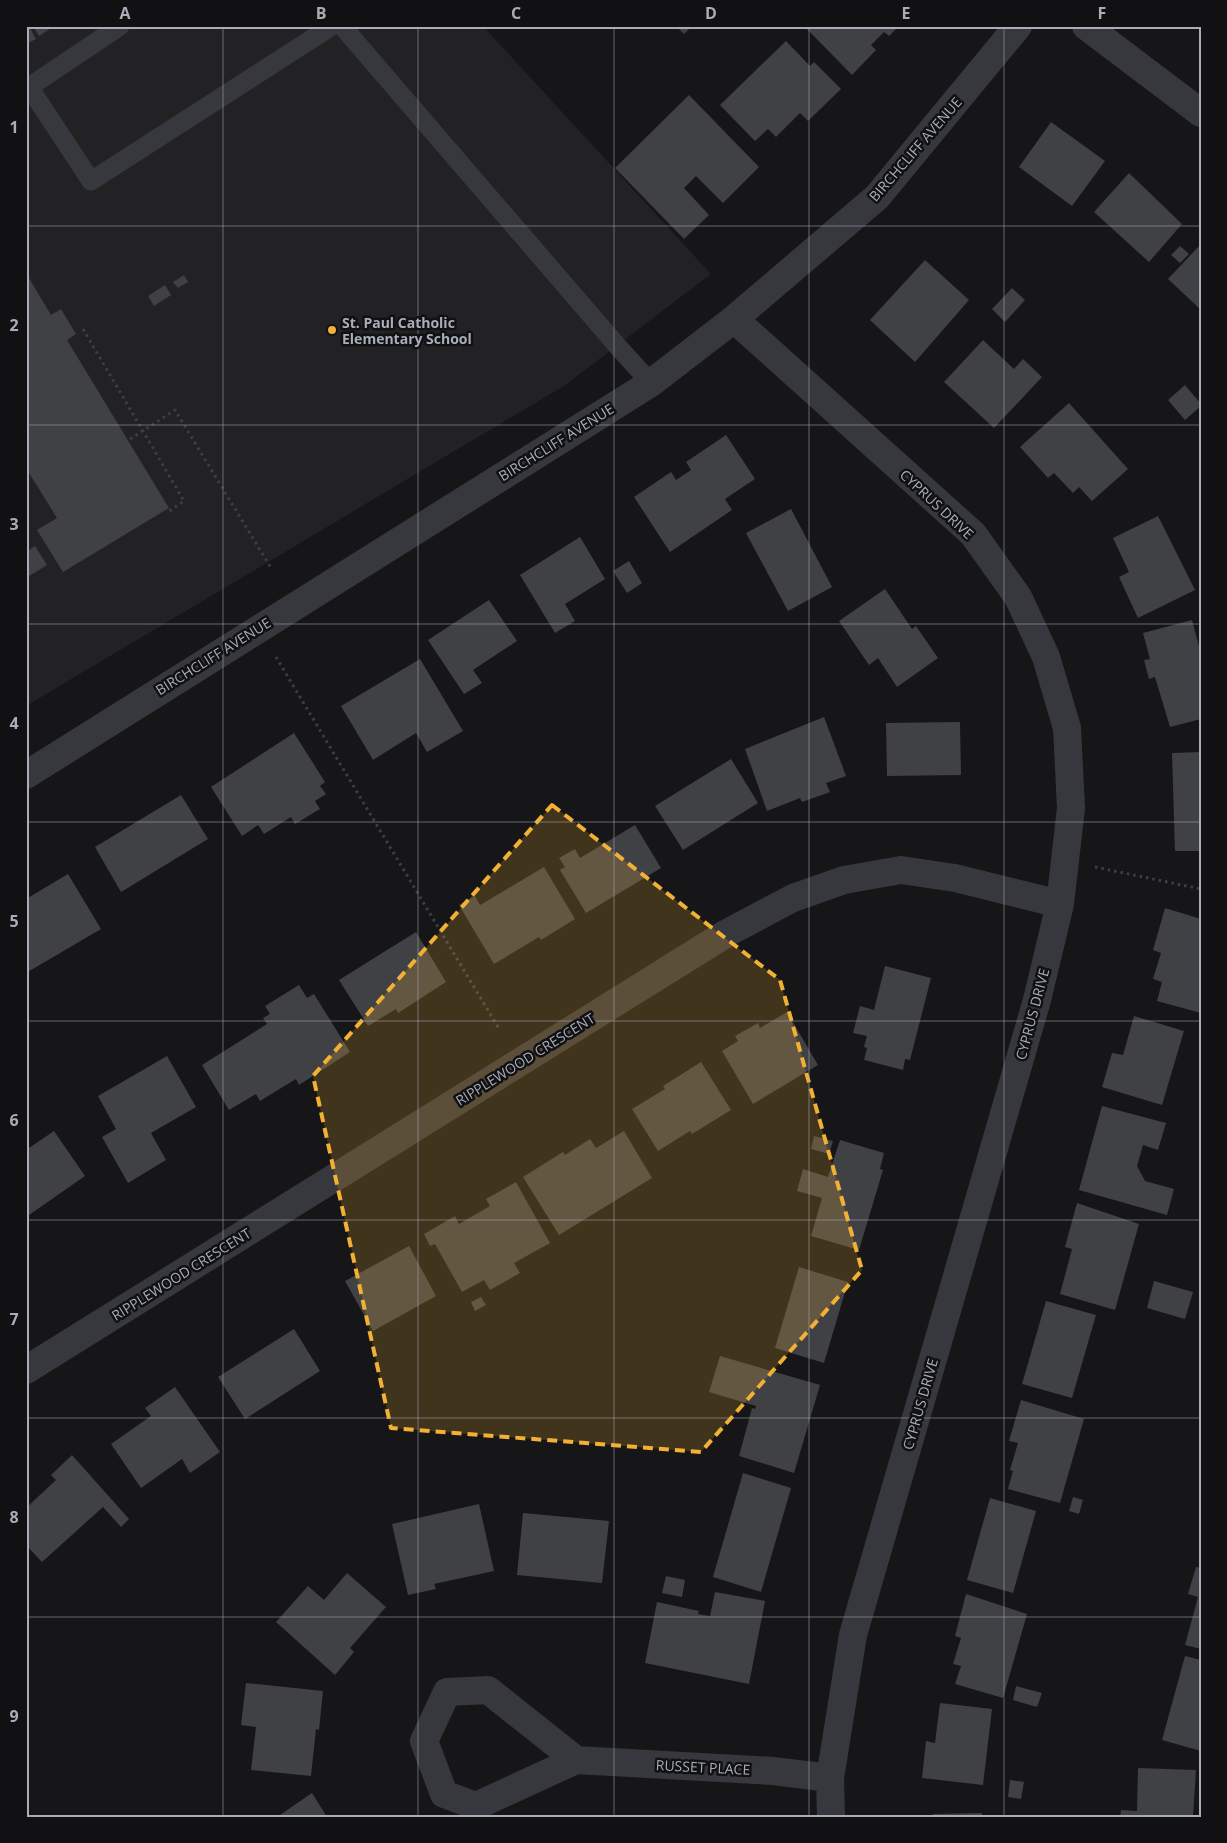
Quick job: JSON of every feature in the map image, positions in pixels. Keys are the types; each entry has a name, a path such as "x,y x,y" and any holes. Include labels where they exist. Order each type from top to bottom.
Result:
{"street":[{"name":"BIRCHCLIFF AVENUE","path":"26,775 651,383 734,319 877,197 1018,26"},
{"path":"1086,26 1201,113"},
{"name":"CYPRUS DRIVE","path":"734,319 973,534 1018,597 1046,657 1066,728 1072,808 1060,904 1037,1000 853,1635 830,1778 831,1817"},
{"name":"RIPPLEWOOD CRESCENT","path":"26,1370 727,933 794,898 844,880 901,870 956,878 1060,904"},
{"name":"RUSSET PLACE","path":"576,1760 488,1690 447,1692 424,1741 444,1794 476,1806 576,1760 773,1771 830,1778"}],"lane":[{"path":"120,26 28,87 90,181 332,26"},
{"path":"342,26 620,350 651,383"}],"path":[{"path":"84,329 184,501 168,512"},
{"path":"130,439 175,410 271,568"},
{"path":"275,655 498,1027"},
{"path":"1094,867 1201,889"}],"highlighted area":[{"path":"552,805 780,980 862,1270 701,1452 391,1428 313,1076"}],"shaded area":[{"name":"St. Paul Catholic Elementary School","path":"26,26 483,26 711,274 564,386 26,706"}],"building":[{"path":"26,26 29,26 36,39 26,44"},
{"path":"33,26 54,26 39,36"},
{"path":"676,26 692,26 684,34"},
{"path":"804,26 899,26 889,36 884,32 871,45 876,50 852,75"},
{"path":"786,41 810,66 814,62 841,89 808,121 800,113 776,137 768,129 755,141 720,105"},
{"path":"689,95 759,167 723,203 696,176 684,188 709,215 684,239 615,168"},
{"path":"1051,122 1105,161 1072,206 1019,167"},
{"path":"1129,173 1182,224 1149,262 1094,212"},
{"path":"1201,244 1201,310 1168,279"},
{"path":"1180,246 1189,254 1180,263 1171,255"},
{"path":"925,260 969,300 915,362 870,320"},
{"path":"26,273 51,315 61,309 76,334 67,340 169,508 63,572 37,530 57,518 26,468"},
{"path":"184,275 188,282 178,288 173,282"},
{"path":"165,285 171,295 154,306 148,296"},
{"path":"1012,288 1025,300 1005,322 992,309"},
{"path":"983,340 1014,369 1023,359 1042,377 994,428 944,382"},
{"path":"1185,385 1201,406 1185,420 1168,400"},
{"path":"1069,403 1128,469 1092,501 1079,487 1073,493 1054,473 1048,478 1020,447"},
{"path":"726,435 755,479 725,499 732,510 670,552 634,497 671,472 676,480 691,470 686,462"},
{"path":"791,509 832,587 788,611 746,533"},
{"path":"1158,516 1195,590 1138,618 1119,577 1129,572 1113,538"},
{"path":"580,537 605,579 565,604 575,621 555,633 520,575"},
{"path":"35,546 47,565 26,578 26,552"},
{"path":"629,561 642,583 627,593 613,571"},
{"path":"885,589 912,629 916,626 938,658 897,687 878,658 869,665 839,621"},
{"path":"489,600 517,641 473,670 482,683 464,694 428,640"},
{"path":"1192,620 1201,654 1201,719 1170,727 1155,677 1149,679 1144,660 1150,659 1143,633"},
{"path":"420,659 463,731 427,752 416,733 373,760 341,706"},
{"path":"824,717 846,776 826,783 830,792 802,802 800,798 767,811 745,749"},
{"path":"960,722 961,775 887,776 886,723"},
{"path":"294,733 325,782 320,786 326,794 315,801 320,809 295,824 291,817 264,834 258,825 242,836 211,787"},
{"path":"1201,752 1201,851 1175,851 1172,753"},
{"path":"731,759 758,803 683,850 655,806"},
{"path":"181,795 208,839 121,892 95,847"},
{"path":"635,825 661,868 586,913 560,870 565,867 559,858 575,849 580,858"},
{"path":"544,867 575,919 541,940 539,937 494,964 459,905 475,896 480,905"},
{"path":"68,874 101,929 26,973 26,899"},
{"path":"1165,908 1201,919 1201,1013 1157,1001 1162,982 1153,979 1161,953 1153,950"},
{"path":"416,932 446,982 398,1013 396,1009 368,1026 339,980"},
{"path":"885,966 931,978 910,1060 905,1059 903,1070 864,1060 867,1048 864,1047 867,1036 853,1033 860,1006 874,1010"},
{"path":"299,985 307,998 314,994 350,1052 299,1085 296,1079 260,1101 256,1094 229,1110 202,1065 267,1024 263,1018 270,1014 265,1006"},
{"path":"787,1012 818,1065 753,1104 722,1051 738,1041 735,1036 758,1023 760,1028"},
{"path":"1134,1016 1184,1031 1162,1105 1102,1087 1112,1053 1123,1055"},
{"path":"167,1056 196,1107 151,1133 166,1160 128,1183 102,1137 116,1129 98,1096"},
{"path":"701,1062 731,1110 692,1134 690,1131 658,1151 632,1109 665,1089 663,1086"},
{"path":"1102,1106 1166,1123 1158,1150 1143,1145 1137,1166 1145,1181 1174,1189 1167,1215 1079,1190"},
{"path":"54,1131 85,1176 29,1215 26,1212 26,1150"},
{"path":"624,1131 652,1178 559,1235 523,1177 563,1152 565,1155 590,1139 596,1148"},
{"path":"814,1136 833,1141 829,1154 811,1149"},
{"path":"840,1140 884,1153 880,1169 883,1170 859,1250 811,1236 822,1198 797,1191 803,1169 828,1177"},
{"path":"516,1182 550,1243 514,1263 520,1273 490,1290 484,1280 462,1292 435,1244 430,1246 424,1234 455,1216 459,1224 490,1206 486,1199"},
{"path":"1077,1203 1139,1224 1115,1310 1060,1294 1072,1249 1065,1247"},
{"path":"409,1246 436,1296 373,1331 345,1281"},
{"path":"799,1267 848,1282 824,1363 775,1348"},
{"path":"1154,1281 1193,1292 1185,1319 1147,1308"},
{"path":"481,1297 486,1305 475,1311 471,1302"},
{"path":"1046,1301 1096,1315 1072,1398 1022,1384"},
{"path":"294,1329 320,1371 245,1419 218,1377"},
{"path":"720,1356 820,1385 794,1473 739,1456 752,1408 755,1409 756,1406 709,1392"},
{"path":"175,1387 220,1452 190,1473 182,1459 141,1488 111,1444 151,1416 145,1408"},
{"path":"1021,1400 1084,1419 1060,1503 1008,1489 1013,1471 1010,1470 1018,1443 1009,1441"},
{"path":"72,1455 129,1519 121,1527 103,1507 42,1562 26,1545 26,1508 56,1480 51,1475"},
{"path":"743,1473 791,1488 761,1592 713,1577"},
{"path":"1073,1497 1083,1500 1079,1514 1069,1511"},
{"path":"990,1498 1036,1511 1013,1593 967,1580"},
{"path":"479,1504 494,1571 434,1584 436,1589 408,1595 392,1524"},
{"path":"523,1513 609,1521 602,1583 517,1575"},
{"path":"1196,1567 1201,1568 1201,1649 1185,1645 1198,1597 1188,1594"},
{"path":"347,1573 386,1607 350,1648 354,1652 335,1675 276,1622 308,1586 324,1600"},
{"path":"666,1576 685,1580 682,1597 662,1593"},
{"path":"715,1592 765,1601 749,1684 645,1663 657,1602 699,1611 698,1614 710,1616"},
{"path":"966,1594 1027,1614 1003,1698 955,1684 961,1666 953,1664 961,1638 955,1636"},
{"path":"1185,1656 1201,1660 1201,1751 1162,1740"},
{"path":"246,1683 323,1691 319,1730 316,1729 311,1776 251,1770 256,1727 241,1725"},
{"path":"1016,1686 1042,1693 1037,1707 1013,1700"},
{"path":"940,1703 992,1709 983,1785 922,1778 926,1741 935,1743"},
{"path":"1138,1768 1196,1770 1193,1817 1120,1817 1121,1810 1137,1811"},
{"path":"1010,1780 1024,1782 1021,1799 1008,1797"},
{"path":"312,1793 327,1817 277,1817"},
{"path":"982,1813 982,1817 933,1817 933,1814"}],"place":[{"name":"St. Paul Catholic Elementary School","path":"332,330"}]}
